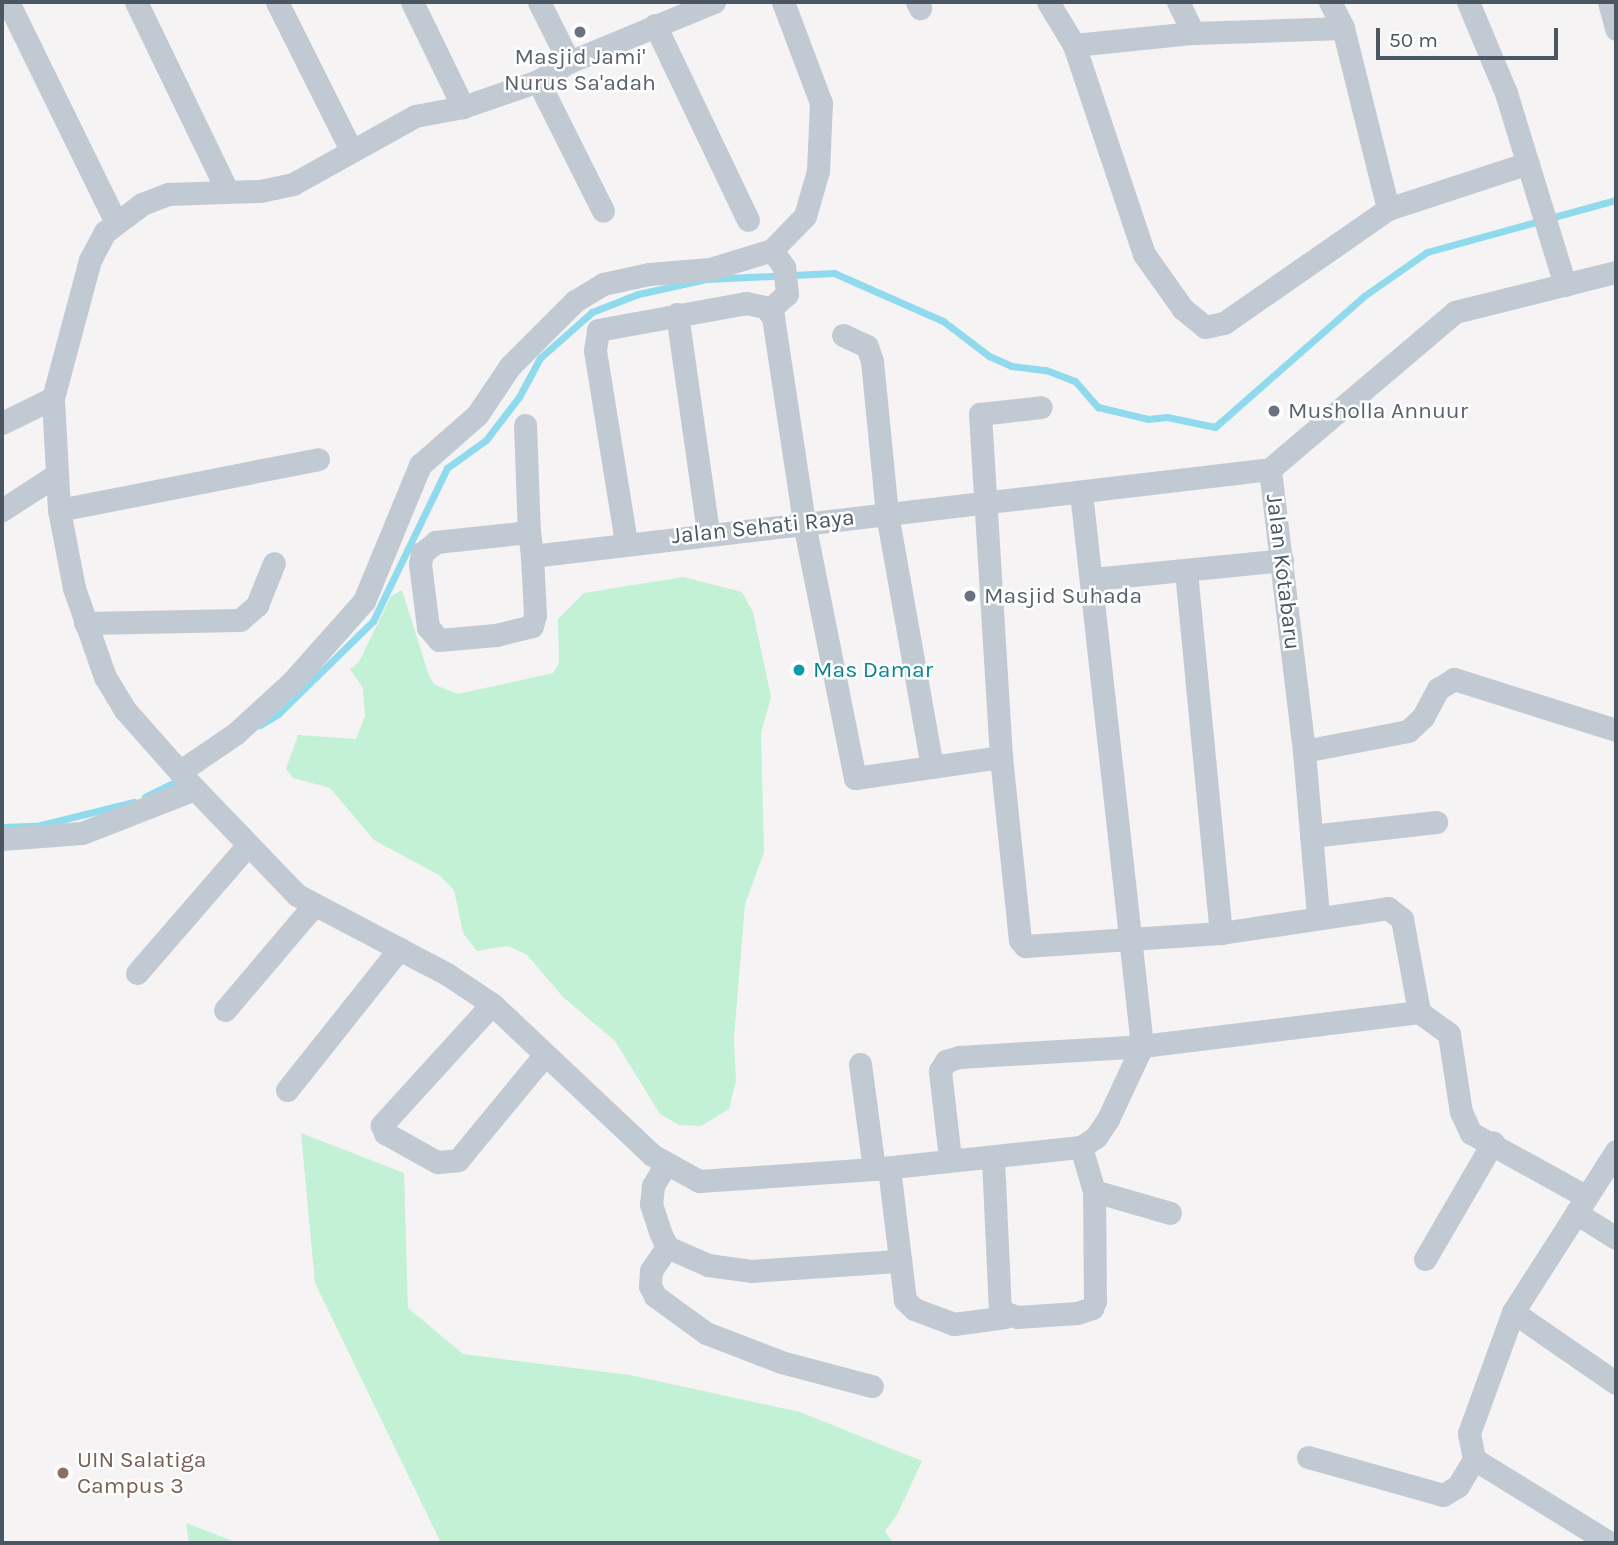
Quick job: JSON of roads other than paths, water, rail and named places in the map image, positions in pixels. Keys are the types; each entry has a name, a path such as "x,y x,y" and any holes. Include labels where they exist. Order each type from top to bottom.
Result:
{"street":[{"path":"8,2 116,222"},
{"path":"136,2 227,190"},
{"path":"277,2 351,150"},
{"path":"412,2 463,107"},
{"path":"539,2 569,62"},
{"path":"714,2 664,16 538,80 463,107 415,116 293,184 168,194 116,222 90,260 53,398 59,510 85,623 111,690 277,878 314,905 400,948 492,1004 543,1057 665,1165 685,1177 712,1183 882,1169 950,1158 993,1158 1081,1147 1096,1137 1108,1119 1142,1046 1129,943 1093,579 1081,493"},
{"path":"769,310 787,294 778,258 805,216 818,171 821,110 816,81 783,2"},
{"path":"1048,2 1074,45 1143,254 1201,326 1212,329 1224,323 1388,209 1528,163"},
{"path":"1178,2 1193,33"},
{"path":"1330,2 1343,28 1388,209"},
{"path":"1468,2 1506,93 1548,219 1565,285"},
{"path":"1609,2 1616,29"},
{"path":"664,16 748,220"},
{"path":"1074,45 1193,33 1343,28"},
{"path":"538,80 603,211"},
{"path":"2,839 82,834 188,779 293,681 364,601 420,465 477,415 510,366 575,301 603,284 649,274 778,258"},
{"name":"Jalan Kotabaru","path":"1318,915 1304,751 1270,469 1455,312 1616,272"},
{"path":"626,542 595,337 603,327 746,303 769,310"},
{"path":"769,310 804,523 855,778 1001,757"},
{"path":"677,314 708,533"},
{"path":"843,335 867,346 872,361 887,514 932,767"},
{"path":"2,423 53,398"},
{"path":"1041,407 979,414 1001,757 1021,943 1029,947 1129,943 1221,933 1318,915 1388,908 1398,912 1419,1012 1449,1034 1463,1120 1471,1133 1493,1142 1581,1204 1616,1238"},
{"path":"525,425 535,615 532,626 496,635 439,640 425,620 420,583 422,553 436,542 529,532"},
{"path":"59,510 318,460"},
{"name":"Jalan Sehati Raya","path":"532,556 626,542 1081,493 1270,469"},
{"path":"2,510 56,475"},
{"path":"1093,579 1282,559"},
{"path":"85,623 240,620 257,605 274,563"},
{"path":"1186,571 1221,933"},
{"path":"1304,751 1408,731 1423,717 1438,689 1454,679 1616,730"},
{"path":"1311,836 1436,822"},
{"path":"137,973 247,846"},
{"path":"225,1010 314,905"},
{"path":"287,1090 400,948"},
{"path":"492,1004 382,1125 385,1133 437,1162 458,1160 543,1057"},
{"path":"950,1158 940,1071 946,1061 959,1057 1142,1046 1419,1012"},
{"path":"860,1064 882,1169 901,1291 914,1309 966,1325 1005,1317 1049,1316 1092,1308 1094,1191 1081,1147"},
{"path":"1425,1259 1493,1142"},
{"path":"1308,1457 1443,1495 1458,1486 1474,1459 1469,1433 1513,1312 1616,1151"},
{"path":"993,1158 998,1307 1005,1317"},
{"path":"665,1165 653,1186 651,1205 667,1247 708,1265 751,1271 897,1261"},
{"path":"1094,1191 1170,1213"},
{"path":"667,1247 651,1271 650,1286 655,1296 706,1333 781,1362 872,1386"},
{"path":"1513,1312 1616,1383"},
{"path":"1474,1459 1610,1543"}],"waterway":[{"path":"260,725 278,714 373,621 447,468 486,440 519,397 540,358 592,312 638,294 707,279 834,273 943,321 989,356 1011,366 1046,370 1075,381 1098,407 1148,419 1167,417 1215,427 1364,296 1427,252 1616,200"},
{"path":"145,797 181,779"},
{"path":"2,827 37,826 134,802"}],"place":[{"name":"Masjid Jami' Nurus Sa'adah","path":"580,32"},
{"name":"Musholla Annuur","path":"1274,411"},
{"name":"Masjid Suhada","path":"970,596"},
{"name":"Mas Damar","path":"799,670"},
{"name":"UIN Salatiga Campus 3","path":"63,1473"}]}
